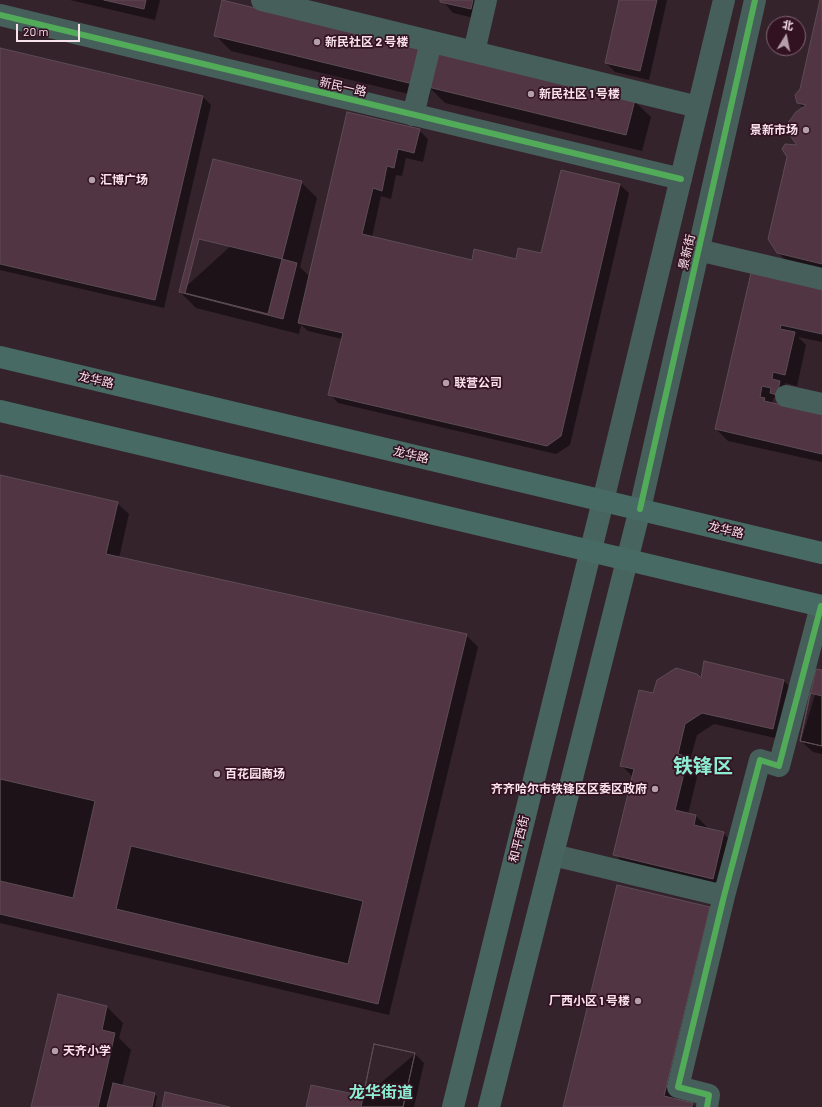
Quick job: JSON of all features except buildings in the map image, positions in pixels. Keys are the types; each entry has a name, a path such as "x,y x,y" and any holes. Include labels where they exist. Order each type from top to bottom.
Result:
{"main road":[{"name":"龙华路","path":"0,357 822,553"},
{"path":"0,411 822,606"},
{"name":"和平西街","path":"453,1107 603,501"},
{"path":"494,1106 553,855 640,509"}],"street":[{"path":"262,0 698,107"},
{"path":"474,52 486,0"},
{"name":"景新街","path":"603,501 724,0"},
{"name":"景新街","path":"640,509 755,0"},
{"name":"新民一路","path":"0,16 681,180"},
{"path":"413,115 431,42"},
{"path":"698,250 822,279"},
{"path":"786,396 822,404"},
{"path":"706,1107 709,1095 678,1087 724,896 760,760 779,766 822,606"},
{"path":"553,855 724,896"}],"cycle path":[{"path":"640,509 755,0"},
{"path":"0,15 681,179"},
{"path":"707,1107 709,1095 678,1087 724,896 760,760 779,766 821,606"}],"place":[{"name":"新民社区 2 号楼","path":"317,42"},
{"name":"新民社区 1 号楼","path":"531,94"},
{"name":"景新市场","path":"806,130"},
{"name":"汇博广场","path":"92,180"},
{"name":"联营公司","path":"446,383"},
{"name":"百花园商场","path":"217,774"},
{"name":"齐齐哈尔市铁锋区区委区政府","path":"655,789"},
{"name":"厂西小区 1 号楼","path":"638,1001"},
{"name":"天齐小学","path":"55,1051"}],"district":[{"name":"铁锋区","path":"703,766"},
{"name":"龙华街道","path":"381,1093"}]}
